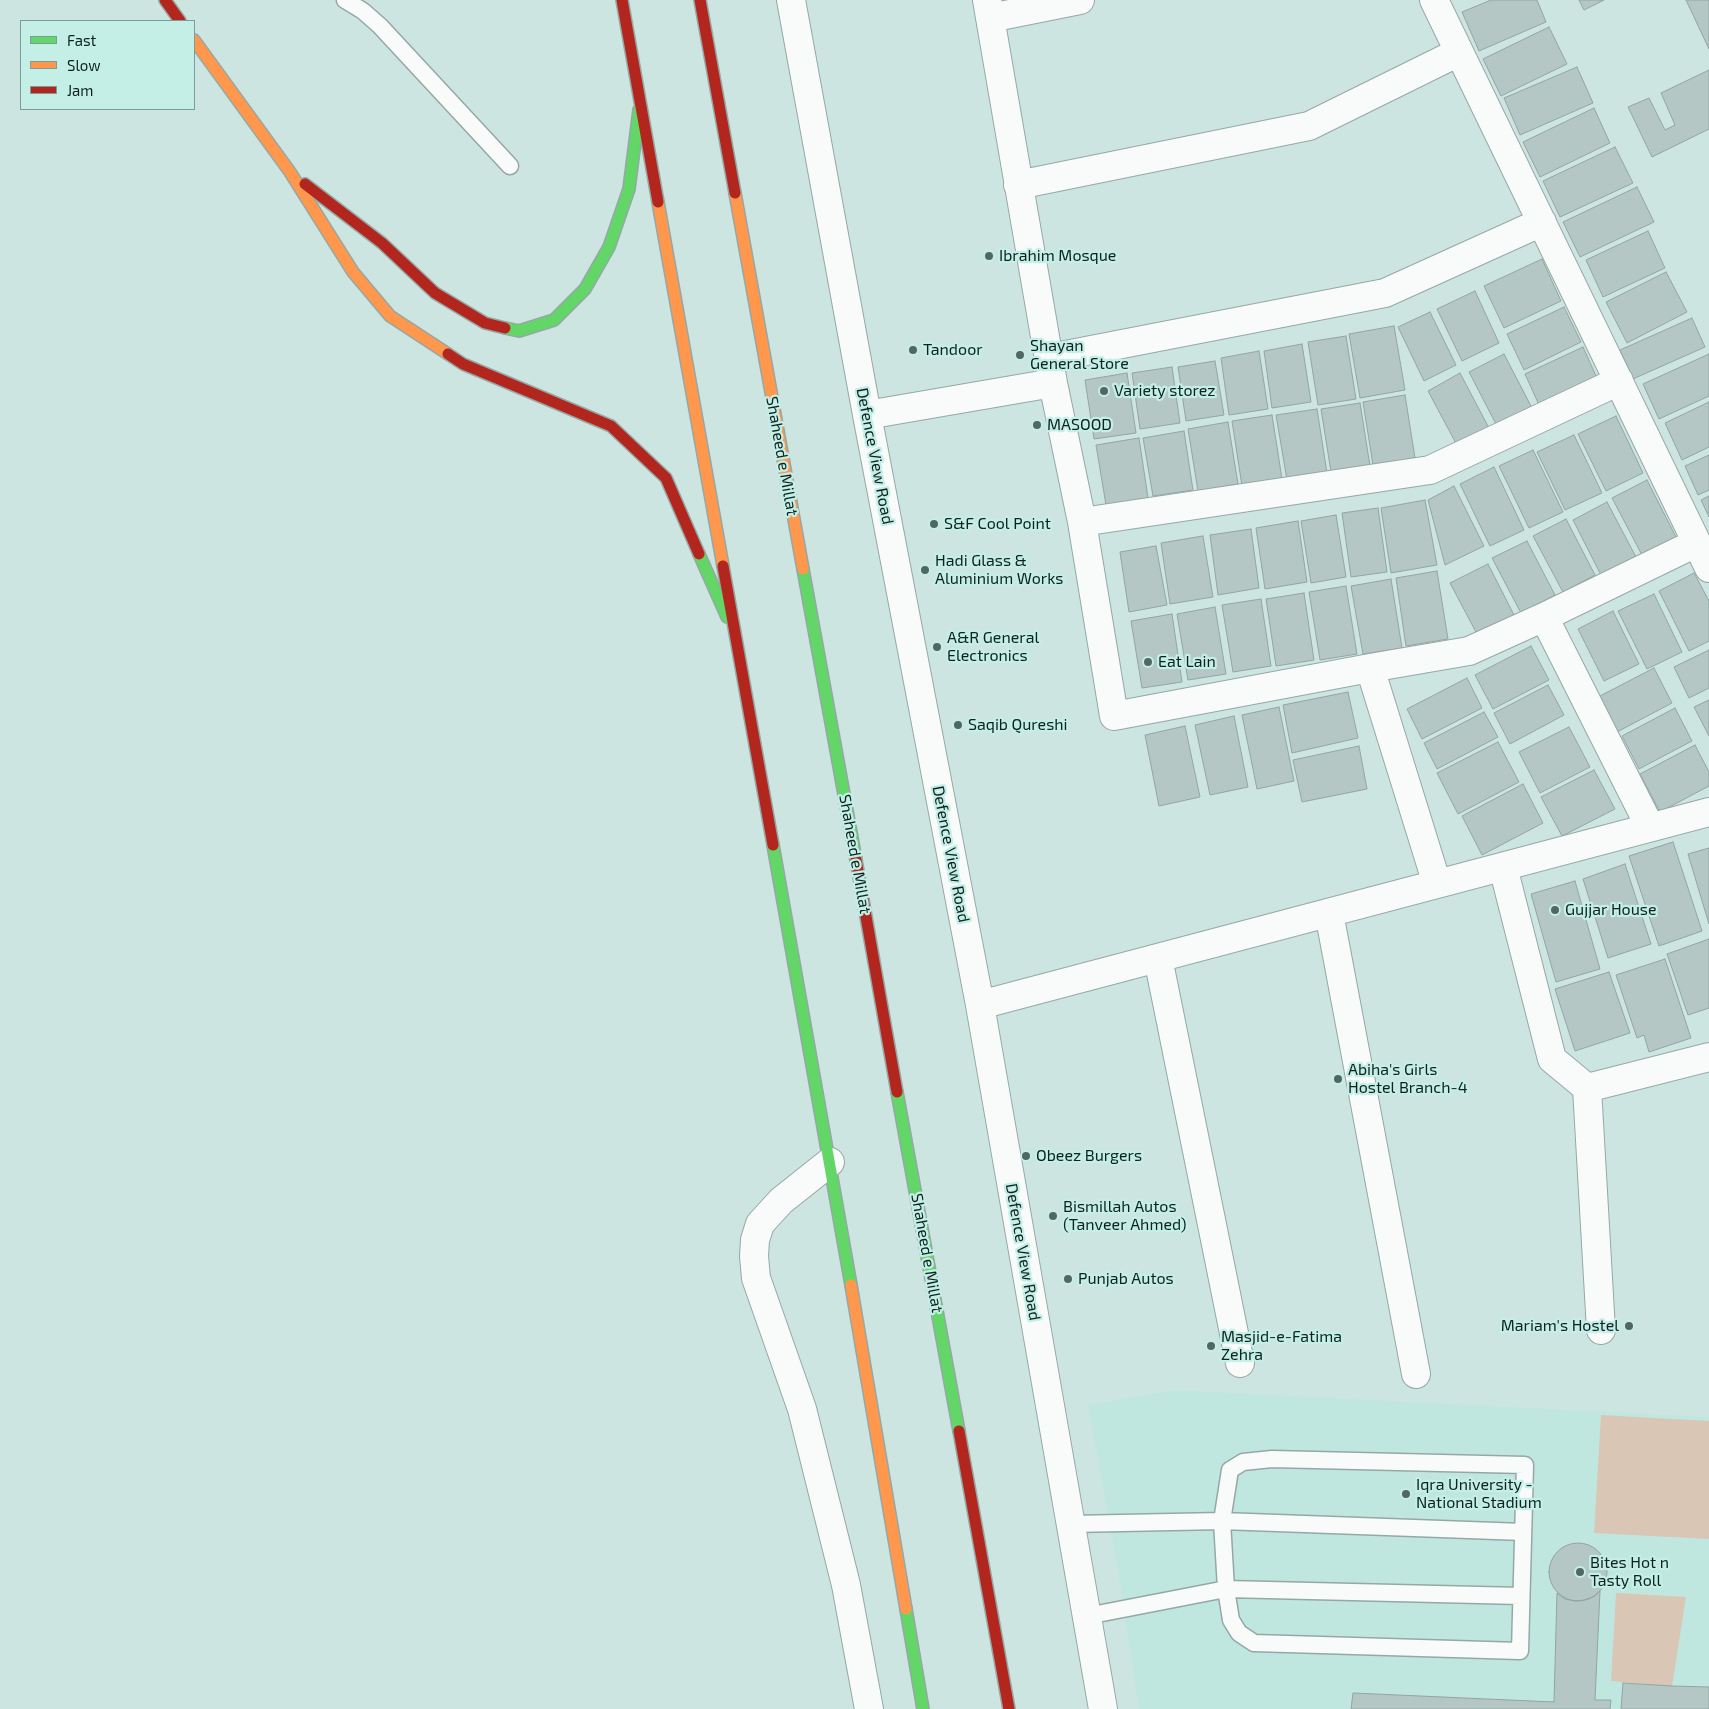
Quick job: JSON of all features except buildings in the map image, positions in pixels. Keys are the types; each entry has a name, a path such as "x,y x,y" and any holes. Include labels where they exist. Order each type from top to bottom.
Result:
{"main road":[{"path":"165,0 179,20"},
{"path":"622,0 830,1162 924,1709"},
{"name":"Shaheed e Millat","path":"700,0 1009,1709"},
{"path":"195,41 290,172 353,272 390,316 463,364 611,426 666,478 736,637"},
{"path":"290,172 382,243 435,293 485,323 519,331 554,320 585,289 609,247 629,189 640,103"}],"street":[{"name":"Defence View Road","path":"791,0 867,416 980,1005 1103,1709"},
{"path":"1080,0 989,9 1018,185 1082,522 1114,716 1469,651 1696,544"},
{"path":"1434,0 1709,568"},
{"path":"1018,185 1309,126 1459,52"},
{"path":"867,416 1385,293 1542,222"},
{"path":"1082,522 1430,470 1619,381"},
{"path":"1544,617 1650,827"},
{"path":"1370,668 1437,884"},
{"path":"980,1005 1709,812"},
{"path":"1502,866 1552,1059 1588,1088 1601,1330"},
{"path":"1329,913 1416,1374"},
{"path":"1158,958 1240,1363"},
{"path":"1588,1088 1709,1057"},
{"path":"830,1162 780,1201 760,1224 755,1240 754,1256 756,1278 804,1418 846,1585 869,1709"}],"lane":[{"path":"345,0 363,11 380,26 510,166"},
{"path":"1272,1459 1525,1465 1520,1651 1254,1644 1239,1633 1232,1620 1226,1589 1222,1521 1230,1470 1243,1462 1272,1459"},
{"path":"1071,1524 1222,1521 1523,1532"},
{"path":"1087,1616 1226,1589 1521,1596"}],"shaded area":[{"name":"Iqra University - National Stadium","path":"1175,1390 1709,1417 1709,1709 1139,1709 1118,1571 1088,1405"},
{"path":"1601,1415 1709,1421 1709,1539 1594,1533"},
{"path":"1616,1593 1686,1597 1672,1686 1611,1681"}],"traffic: fast":[{"path":"505,328 519,331 554,320 585,289 609,247 629,189 639,110"},
{"path":"699,554 727,617"},
{"path":"803,569 856,860"},
{"path":"773,845 851,1285"},
{"path":"897,1092 959,1431"},
{"path":"906,1609 923,1709"}],"traffic: slow":[{"path":"195,41 290,172 353,272 390,316 448,354"},
{"path":"735,193 803,569"},
{"path":"658,202 723,566"},
{"path":"851,1285 906,1609"}],"traffic: jam":[{"path":"165,0 179,20"},
{"path":"622,0 658,202"},
{"path":"700,0 735,193"},
{"path":"305,184 382,243 435,293 485,323 505,328"},
{"path":"448,354 463,364 611,426 666,478 699,554"},
{"path":"723,566 773,845"},
{"path":"856,860 897,1092"},
{"path":"959,1431 1009,1709"}],"place":[{"name":"Ibrahim Mosque","path":"989,256"},
{"name":"Tandoor","path":"913,350"},
{"name":"Shayan General Store","path":"1020,355"},
{"name":"Variety storez","path":"1104,391"},
{"name":"MASOOD","path":"1037,425"},
{"name":"S&F Cool Point","path":"934,524"},
{"name":"Hadi Glass & Aluminium Works","path":"925,570"},
{"name":"A&R General Electronics","path":"937,647"},
{"name":"Eat Lain","path":"1148,662"},
{"name":"Saqib Qureshi","path":"958,725"},
{"name":"Gujjar House","path":"1555,910"},
{"name":"Abiha's Girls Hostel Branch-4","path":"1338,1079"},
{"name":"Obeez Burgers","path":"1026,1156"},
{"name":"Bismillah Autos (Tanveer Ahmed)","path":"1053,1216"},
{"name":"Punjab Autos","path":"1068,1279"},
{"name":"Mariam's Hostel","path":"1629,1326"},
{"name":"Masjid-e-Fatima Zehra","path":"1211,1346"},
{"name":"Iqra University - National Stadium","path":"1406,1494"},
{"name":"Bites Hot n Tasty Roll","path":"1580,1572"}]}
